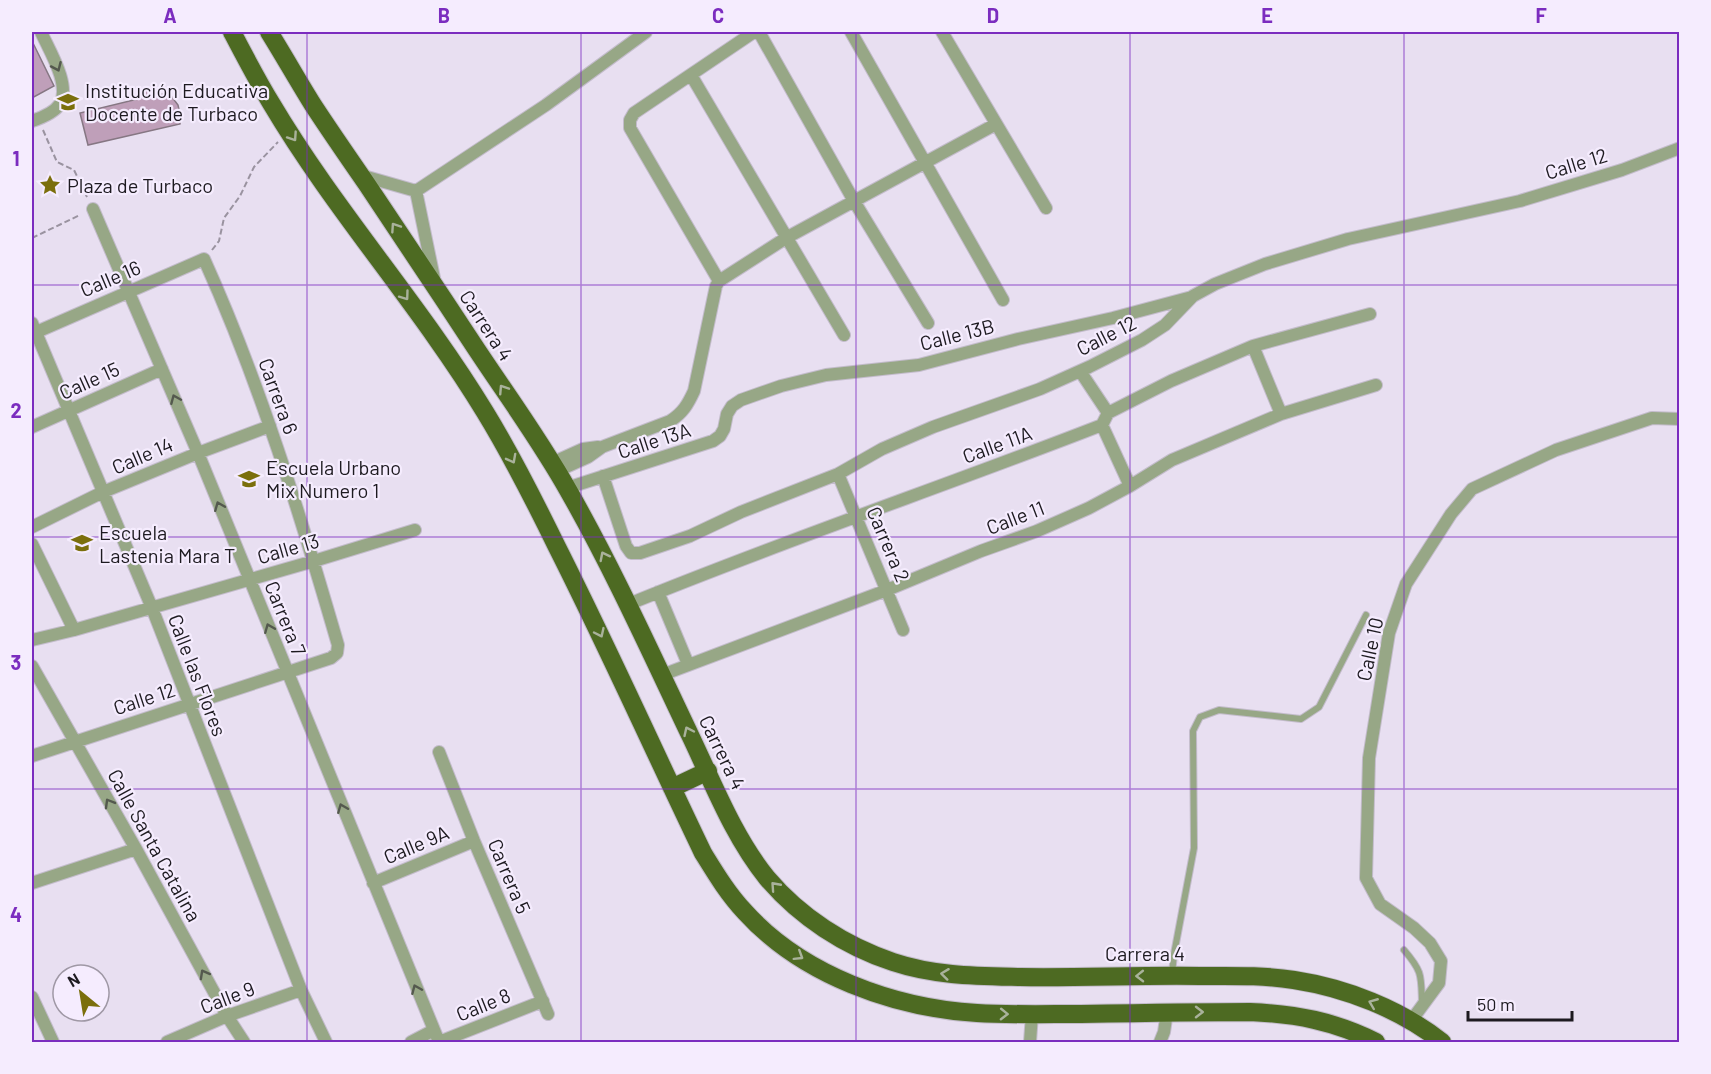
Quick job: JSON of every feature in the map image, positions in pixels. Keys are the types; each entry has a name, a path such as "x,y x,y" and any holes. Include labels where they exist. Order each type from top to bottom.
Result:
{"highway":[{"path":"232,32 288,130 450,358 503,442 594,621 703,853 726,889 768,934 794,954 851,984 912,1004 942,1010 1032,1014 1250,1012 1302,1016 1332,1024 1376,1042"},
{"name":"Carrera 4","path":"275,33 313,105 555,467 629,604 747,849 766,877 807,916 858,949 895,963 929,972 963,976 1172,975 1295,980 1353,994 1384,1007 1442,1042"},
{"path":"672,788 708,771"}],"street":[{"path":"35,120 52,112 60,104 64,92 62,79 41,32"},
{"path":"360,175 416,191 546,105 646,32"},
{"path":"719,281 630,128 630,120 634,113 754,32"},
{"path":"759,32 854,201 928,323"},
{"path":"851,32 1003,300"},
{"path":"942,32 1046,208"},
{"path":"691,75 844,335"},
{"path":"555,467 588,457 602,447 680,415 694,391 716,286 719,281 786,238 996,124"},
{"name":"Calle 12","path":"603,476 626,546 631,553 640,553 690,536 741,512 838,474 882,449 933,427 1040,389 1080,371 1142,340 1165,325 1193,296 1215,284 1275,261 1348,239 1520,201 1622,170 1680,148"},
{"path":"416,191 435,287"},
{"name":"Carrera 7","path":"93,209 198,453 439,1042"},
{"name":"Calle 16","path":"33,329 204,259"},
{"name":"Carrera 6","path":"204,259 219,291 270,426 314,561 338,645 337,653"},
{"name":"Calle 13B","path":"732,406 741,400 781,386 826,375 920,365 1193,296"},
{"path":"1130,486 1102,425 1108,413 1171,381 1252,346 1370,314"},
{"name":"Calle las Flores","path":"33,329 152,608 301,990 326,1042"},
{"path":"1252,346 1281,414"},
{"name":"Calle 15","path":"32,427 162,369"},
{"path":"1080,371 1108,413"},
{"name":"Calle 11","path":"662,675 1037,531 1089,508 1172,460 1281,414 1376,385"},
{"name":"Calle 13A","path":"567,488 713,441 724,429 732,406"},
{"name":"Calle 10","path":"1410,1021 1439,983 1441,961 1430,943 1414,928 1380,904 1366,878 1369,758 1389,633 1406,584 1450,514 1472,489 1556,450 1598,435 1652,418 1680,419"},
{"name":"Calle 11A","path":"629,604 856,515 1000,465 1102,425"},
{"name":"Calle 14","path":"32,527 103,492 270,426"},
{"name":"Carrera 2","path":"838,474 903,630"},
{"name":"Calle 13","path":"32,640 152,608 415,531"},
{"path":"32,544 74,630"},
{"path":"658,592 688,664"},
{"name":"Calle 12","path":"32,756 331,658 337,653"},
{"name":"Calle Santa Catalina","path":"32,666 243,1042"},
{"name":"Carrera 5","path":"439,752 474,841 548,1014"},
{"name":"Calle 9A","path":"372,883 474,841"},
{"path":"32,883 136,849"},
{"name":"Calle 9","path":"167,1042 227,1016 301,990"},
{"path":"32,997 35,1015 53,1042"},
{"name":"Calle 8","path":"439,1042 543,1001"},
{"path":"1160,1042 1167,1012"},
{"path":"1030,1042 1032,1014"},
{"name":"Calle 8","path":"411,1042 434,1030"}],"lane":[{"path":"1172,975 1194,848 1192,731 1200,717 1219,710 1301,719 1319,706 1366,615"},
{"path":"1404,950 1420,972 1422,1004"}],"path":[{"path":"32,238 93,209 74,170 57,162 35,120"},
{"path":"204,259 219,241 224,218 240,196 254,167 288,130"}],"building":[{"path":"32,41 54,86 32,98"},
{"path":"147,88 152,96 169,93 178,105 180,124 88,145 80,113 138,99 137,93"}],"place":[{"name":"Institución Educativa Docente de Turbaco","path":"68,102"},
{"name":"Plaza de Turbaco","path":"50,185"},
{"name":"Escuela Urbano Mix Numero 1","path":"249,479"},
{"name":"Escuela Lastenia Mara T","path":"82,543"}]}
